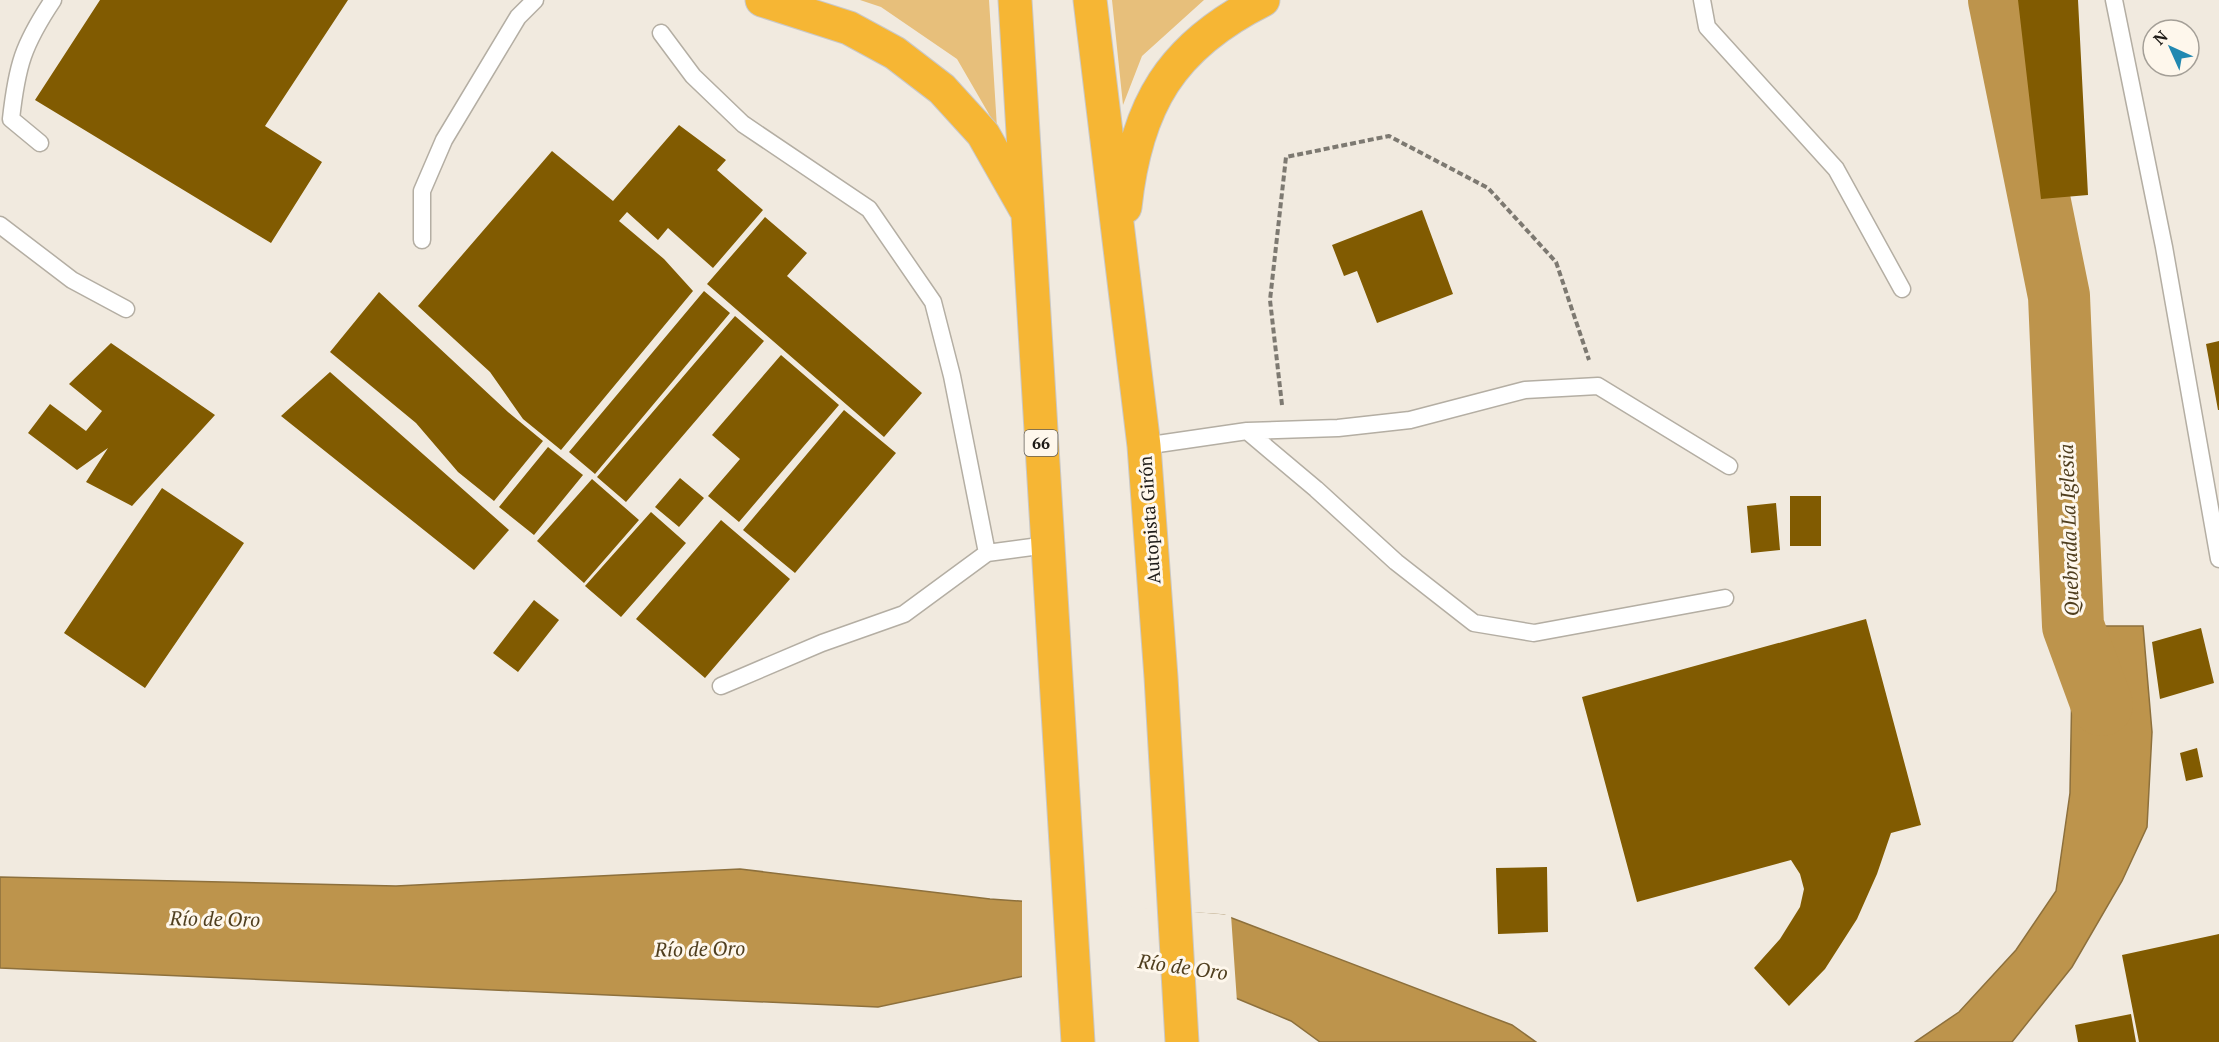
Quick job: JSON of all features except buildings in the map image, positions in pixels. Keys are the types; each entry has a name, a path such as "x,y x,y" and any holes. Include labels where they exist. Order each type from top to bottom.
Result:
{"highway":[{"path":"762,0 849,28 895,53 942,89 983,134 1029,214"},
{"name":"66","path":"1015,0 1078,1042"},
{"name":"Autopista Girón","path":"1090,0 1119,256 1144,446 1161,677 1182,1042"},
{"path":"1119,256 1128,173 1149,105 1181,57 1229,17 1263,0"}],"lane":[{"path":"40,143 11,119 16,75 30,34 53,0"},
{"path":"422,240 422,191 444,140 518,17 535,0"},
{"path":"1702,0 1707,27 1836,169 1902,289"},
{"path":"2114,0 2164,247 2219,559"},
{"path":"661,33 693,76 743,124 868,209 933,302 952,376 987,553"},
{"path":"0,225 72,280 126,309"},
{"path":"1144,446 1247,431 1338,428 1410,420 1525,390 1598,386 1729,466"},
{"path":"1247,431 1316,489 1396,562 1474,623 1534,633 1725,598"},
{"path":"721,686 822,643 904,614 987,553 1047,545"}],"path":[{"path":"1284,430 1270,300 1286,157 1389,136 1488,188 1556,262 1598,386"}],"shaded area":[{"path":"860,0 989,0 997,128 957,59 881,7"},
{"path":"1112,0 1204,0 1142,56 1123,105"}],"water":[{"path":"2073,626 2143,626 2152,732 2147,827 2122,881 2072,967 2012,1042 1915,1042 1959,1012 2016,950 2056,891 2070,793"},
{"name":"Río de Oro","path":"740,869 990,899 1224,915 1512,1025 1536,1042 1320,1042 1291,1021 1202,984 1052,970 878,1007 0,968 0,877 396,886"}],"pier":[{"path":"1022,898 1231,915 1237,1002 1201,987 1052,973 1022,979"}],"waterway":[{"name":"Quebrada La Iglesia","path":"1999,0 2059,296 2073,626 2102,705"}]}
